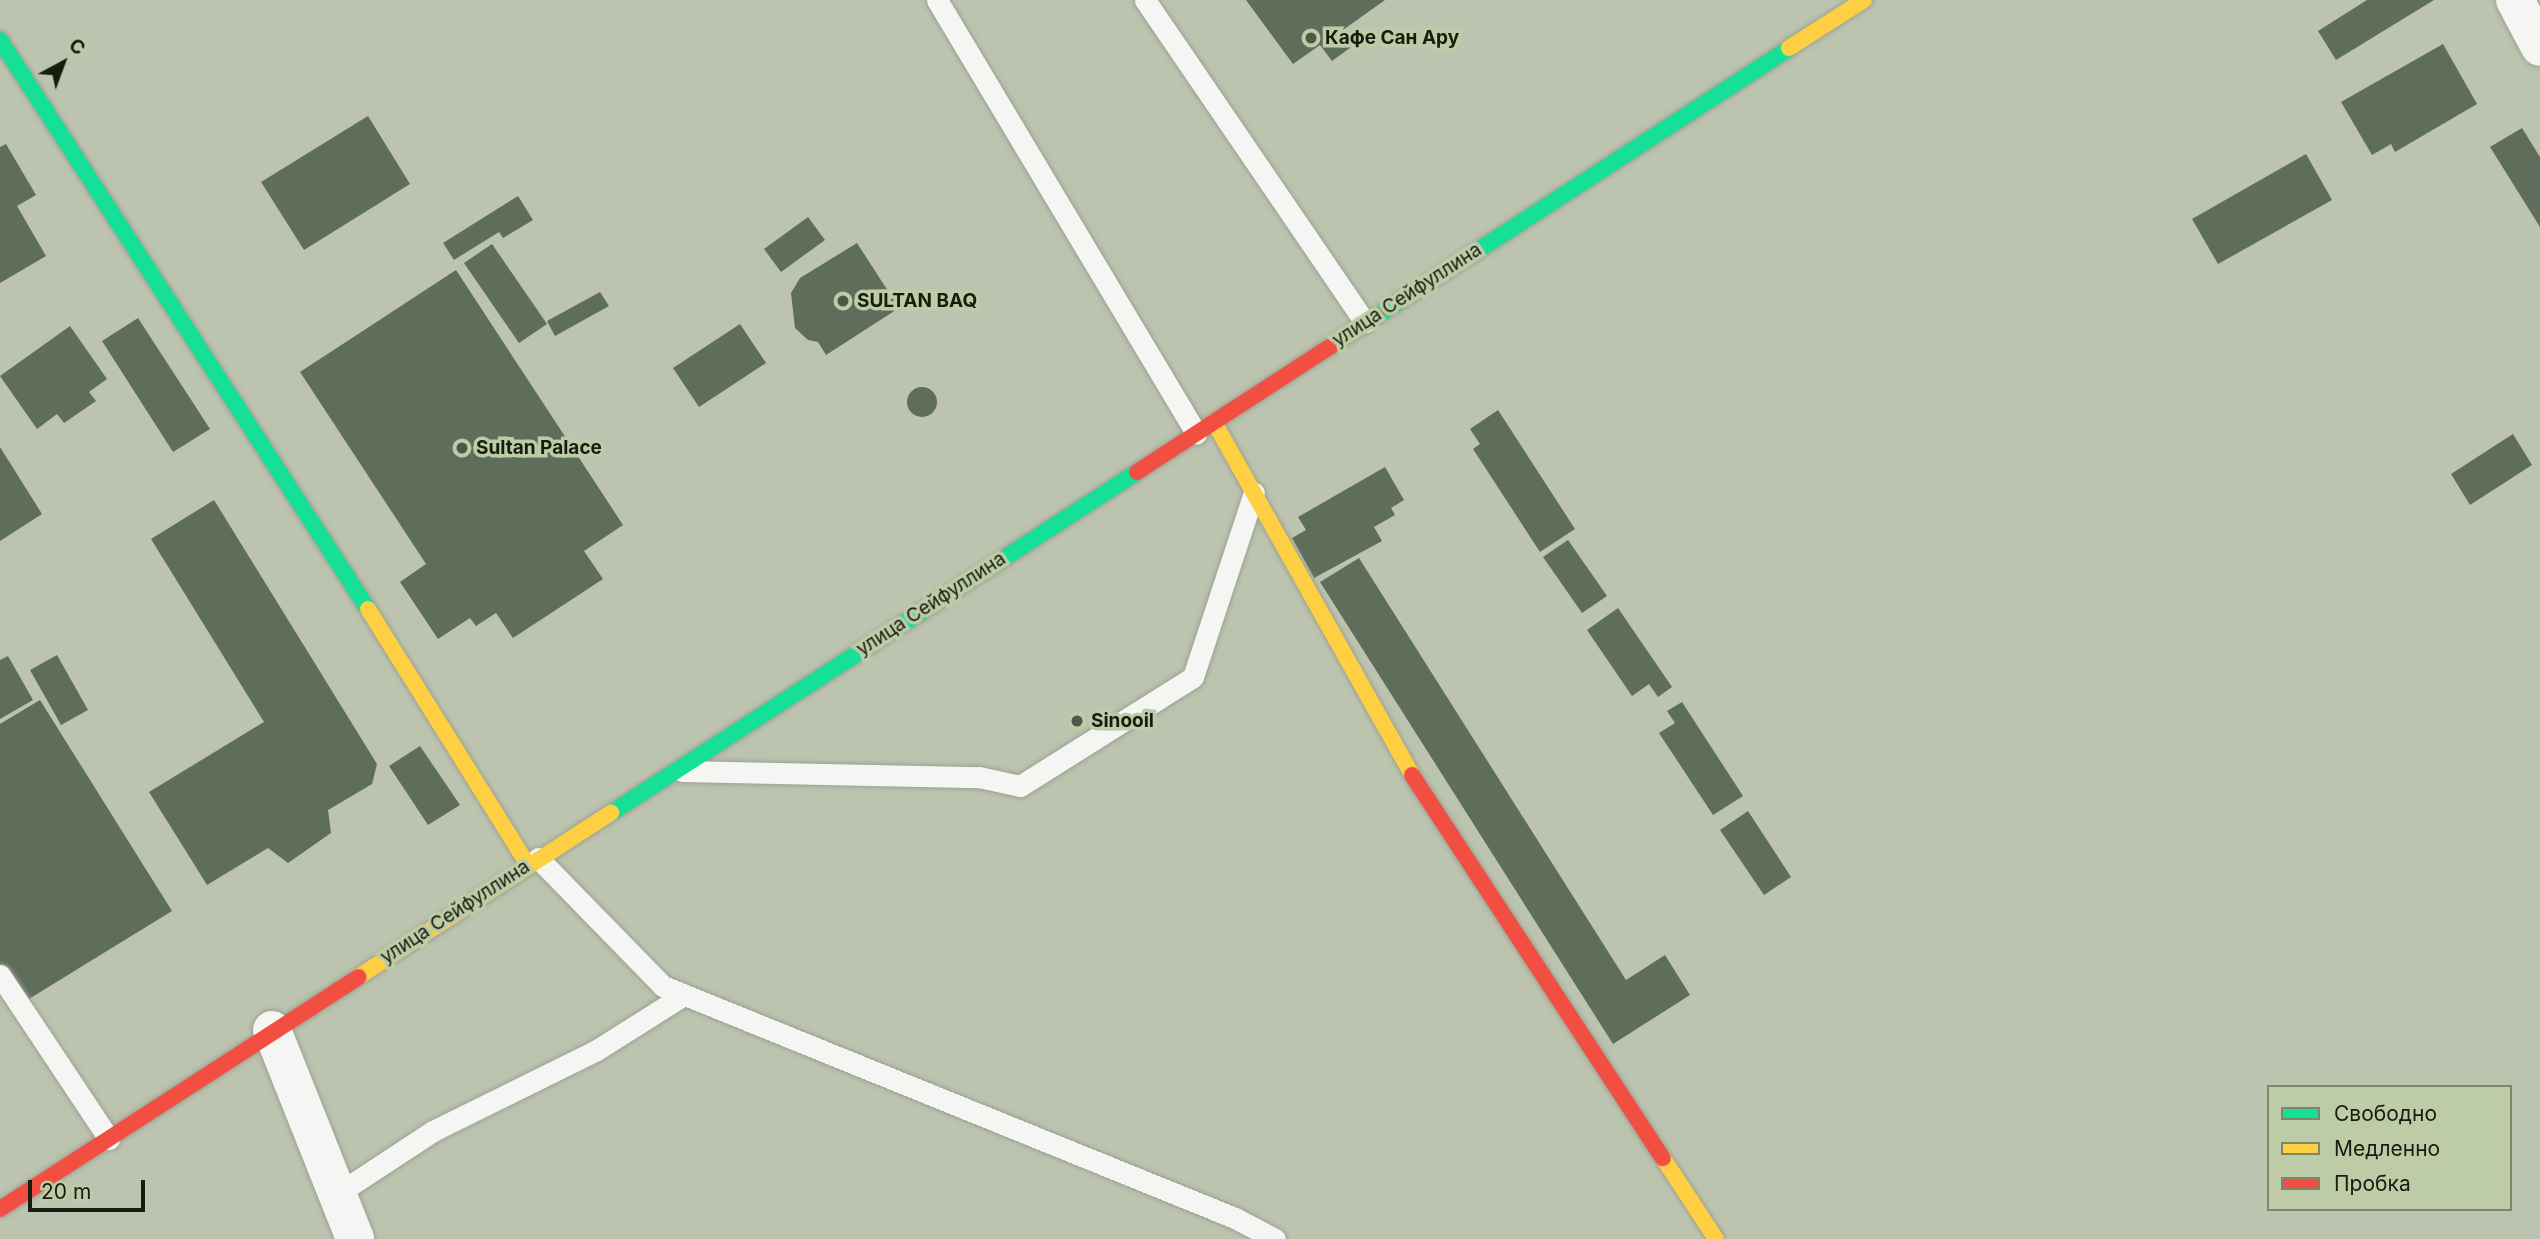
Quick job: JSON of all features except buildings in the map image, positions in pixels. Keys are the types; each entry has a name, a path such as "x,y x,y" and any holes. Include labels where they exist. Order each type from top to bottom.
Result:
{"main road":[{"name":"улица Сейфуллина","path":"0,1209 272,1030 1864,0"},
{"path":"0,40 533,862"},
{"path":"1205,428 1254,493 1394,747 1716,1239"}],"street":[{"path":"2515,0 2540,47"},
{"path":"272,1030 355,1239"}],"lane":[{"path":"937,0 1205,428"},
{"path":"1145,0 1365,322"},
{"path":"673,770 979,777 1020,786 1193,677 1254,493"},
{"path":"533,862 663,986 1223,1213 1275,1239"},
{"path":"0,975 109,1139"},
{"path":"337,1194 433,1131 594,1051 684,995"}],"traffic: fast":[{"path":"0,40 368,609"},
{"path":"1377,316 1789,48"},
{"path":"611,813 1137,472"}],"traffic: slow":[{"path":"1789,48 1864,0"},
{"path":"1214,422 1412,775"},
{"path":"368,609 528,865"},
{"path":"358,977 611,813"},
{"path":"1663,1158 1716,1239"}],"traffic: jam":[{"path":"1137,472 1377,316"},
{"path":"1412,775 1663,1158"},
{"path":"0,1209 358,977"}],"place":[{"name":"Кафе Сан Ару","path":"1311,38"},
{"name":"SULTAN BAQ","path":"843,301"},
{"name":"Sultan Palace","path":"462,448"},
{"name":"Sinooil","path":"1077,721"}]}
